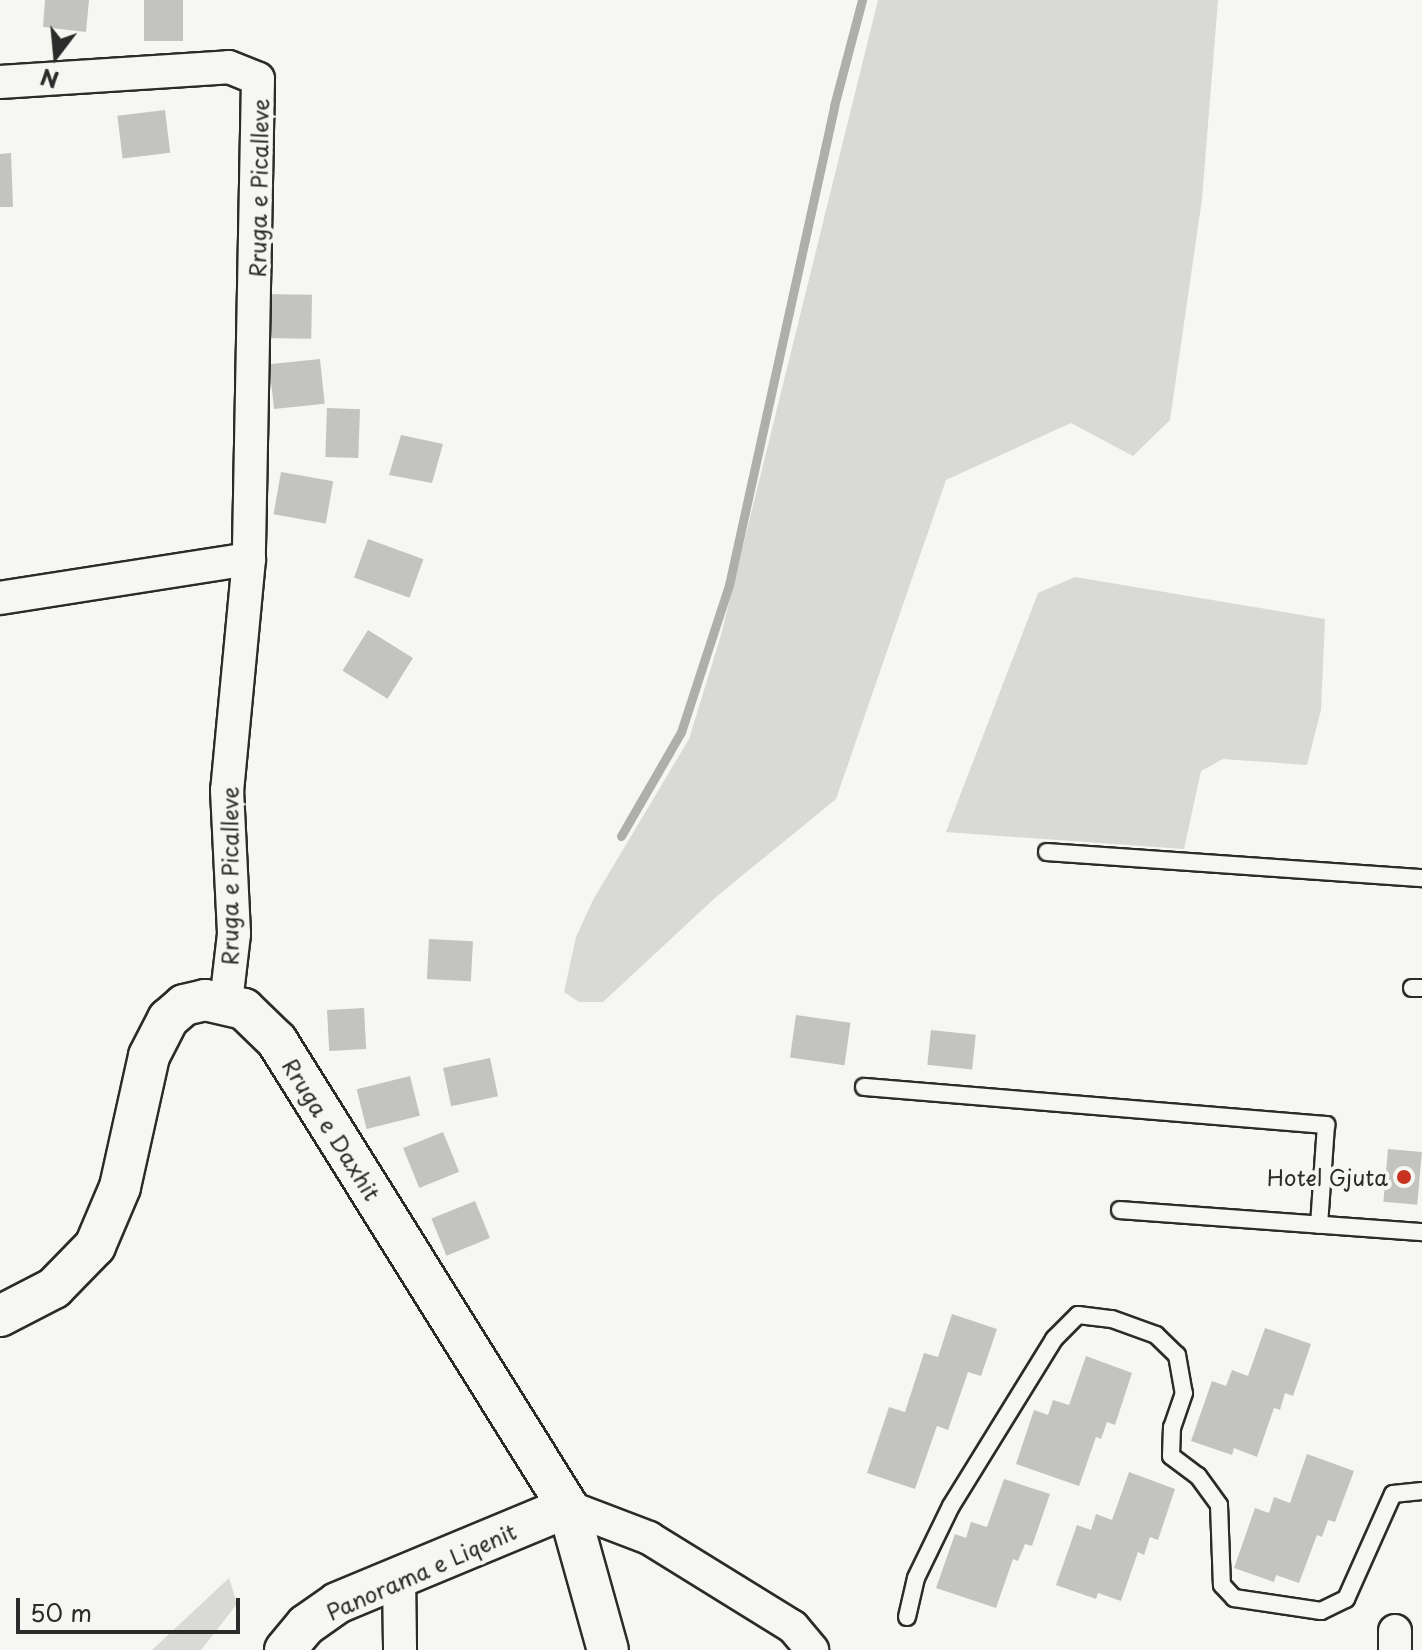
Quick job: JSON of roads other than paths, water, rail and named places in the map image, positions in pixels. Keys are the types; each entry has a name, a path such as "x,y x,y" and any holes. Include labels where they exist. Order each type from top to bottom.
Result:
{"street":[{"name":"Rruga e Picalleve","path":"0,82 229,67 250,71 258,79 249,559 227,790 234,934 226,1002"},
{"path":"0,598 249,559"},
{"path":"0,1316 54,1288 95,1246 120,1187 149,1056 168,1019 184,1005 226,1002"},
{"name":"Rruga e Daxhit","path":"226,1002 244,1009 277,1041 568,1507 608,1650"},
{"path":"568,1507 649,1538 793,1627 812,1650"},
{"name":"Panorama e Liqenit","path":"285,1650 306,1625 337,1603 568,1507"},
{"path":"399,1575 400,1650"}],"lane":[{"path":"1047,852 1422,878"},
{"path":"864,1087 1326,1125 1319,1225"},
{"path":"1120,1210 1422,1232"},
{"path":"907,1617 916,1578 951,1506 1054,1339 1078,1315 1112,1319 1156,1335 1177,1355 1184,1393 1172,1427 1171,1456 1198,1476 1219,1505 1222,1585 1234,1598 1321,1611 1346,1599 1393,1494 1422,1491"}],"waterway":[{"path":"621,836 681,732 729,585 834,106 862,0"}],"place":[{"name":"Hotel Gjuta","path":"1404,1177"}]}
